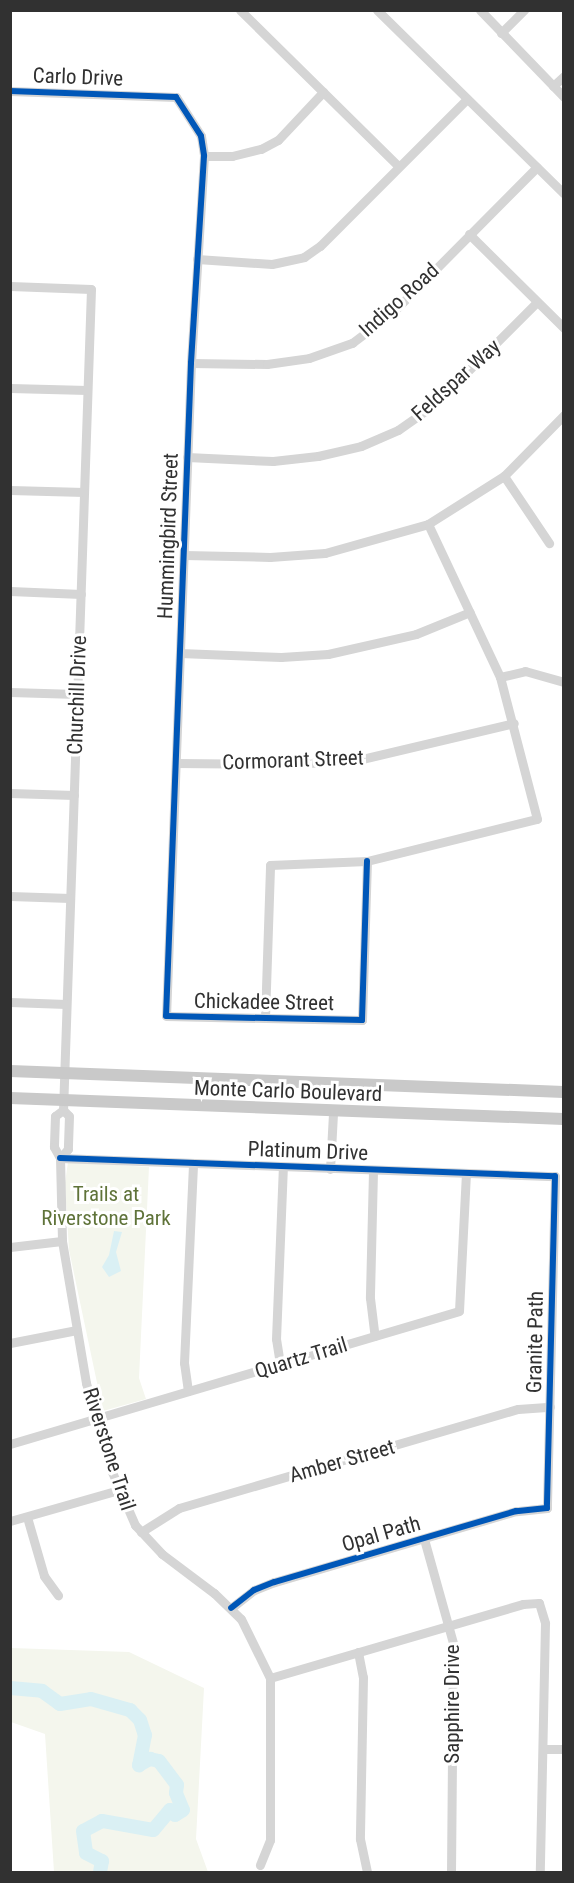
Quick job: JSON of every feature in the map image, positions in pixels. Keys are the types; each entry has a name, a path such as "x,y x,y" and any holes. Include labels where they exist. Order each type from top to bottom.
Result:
{"main road":[{"name":"Monte Carlo Boulevard","path":"10,1071 564,1092"},
{"name":"Monte Carlo Boulevard","path":"10,1098 63,1105 564,1119"}],"street":[{"path":"240,10 398,166"},
{"path":"377,10 564,194"},
{"path":"480,10 564,97"},
{"path":"501,33 524,10"},
{"path":"553,86 564,76"},
{"name":"Carlo Drive","path":"10,91 145,95"},
{"path":"204,156 232,156 261,149 278,140 323,92"},
{"name":"Hummingbird Street","path":"145,95 176,97 201,136 204,156 191,363 166,1016"},
{"path":"197,259 272,264 304,257 320,246 467,99"},
{"name":"Indigo Road","path":"191,363 267,364 309,358 352,344 393,312 537,167"},
{"path":"469,234 564,328"},
{"name":"Churchill Drive","path":"10,286 91,289 63,1105"},
{"name":"Feldspar Way","path":"187,458 273,461 318,456 361,446 398,430 435,404 537,302"},
{"path":"10,388 87,390"},
{"path":"184,555 270,557 326,553 428,524 504,476 564,415"},
{"path":"504,476 549,543"},
{"path":"10,490 84,492"},
{"path":"266,1018 270,866 367,861 537,819 514,723 500,677 428,524"},
{"path":"10,591 81,594"},
{"path":"180,653 282,657 328,654 416,634 470,612"},
{"path":"500,677 525,671 564,682"},
{"path":"10,692 77,694"},
{"name":"Cormorant Street","path":"176,763 294,764 358,760 514,723"},
{"path":"10,793 74,795"},
{"name":"Chickadee Street","path":"166,1016 362,1020 367,861"},
{"path":"10,896 70,898"},
{"path":"10,1002 66,1004"},
{"name":"Riverstone Trail","path":"60,1158 68,1149 69,1116 63,1105 55,1116 54,1147 60,1158 62,1240 76,1330 95,1419 119,1490 141,1532 162,1554 231,1608 253,1638 270,1678 270,1840 260,1865"},
{"path":"330,1169 333,1113"},
{"name":"Platinum Drive","path":"60,1158 555,1176"},
{"path":"189,1391 184,1363 193,1163"},
{"path":"280,1364 276,1339 284,1167"},
{"path":"373,1171 370,1298 375,1336"},
{"name":"Quartz Trail","path":"10,1444 459,1311 466,1174"},
{"name":"Granite Path","path":"547,1509 555,1176"},
{"path":"10,1247 62,1240"},
{"path":"10,1343 76,1330"},
{"name":"Amber Street","path":"141,1532 179,1508 518,1409 550,1407"},
{"path":"10,1521 119,1490"},
{"name":"Opal Path","path":"231,1608 263,1586 525,1509 547,1509"},
{"path":"27,1517 44,1576 58,1595"},
{"name":"Sapphire Drive","path":"424,1539 450,1625 454,1652 451,1872"},
{"path":"270,1678 523,1604 539,1603 544,1623 540,1872"},
{"path":"358,1652 363,1677 360,1839 367,1872"},
{"path":"543,1749 564,1749"}],"green space":[{"name":"Trails at Riverstone Park","path":"68,1162 149,1167 139,1378 146,1399 103,1411 69,1250 65,1183"},
{"path":"11,1648 129,1652 204,1688 196,1839 208,1872 54,1872 45,1734 11,1722"}],"shaded area":[{"path":"114,1231 122,1232 116,1252 121,1271 109,1277 102,1267 109,1255"}],"waterway":[{"path":"10,1688 42,1691 60,1704 91,1699 130,1710 140,1720 145,1735 139,1765 150,1759 159,1761 177,1785 176,1793 183,1810 175,1815 170,1810 153,1830 102,1821 83,1831 86,1853 102,1861 100,1872"}],"cycle path":[{"path":"10,91 176,97 201,136 204,156 191,363 166,1016 362,1020 367,861"},
{"path":"60,1158 555,1176 547,1508 516,1511 274,1582 254,1590 231,1608"}]}
